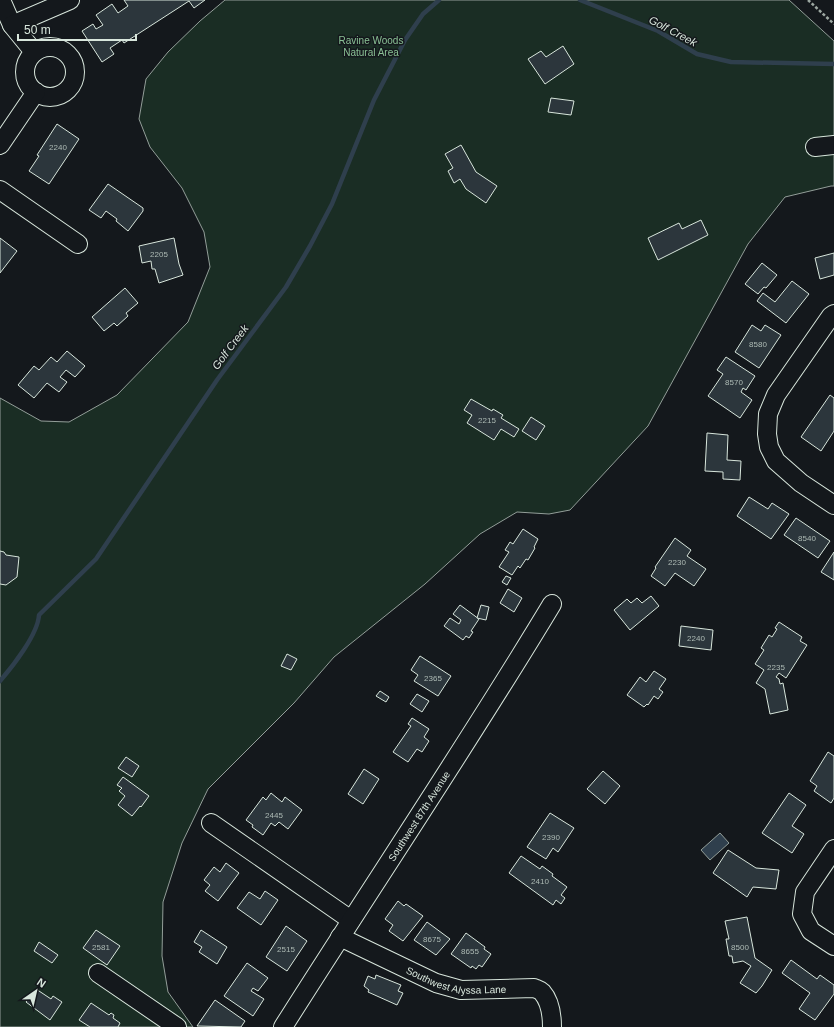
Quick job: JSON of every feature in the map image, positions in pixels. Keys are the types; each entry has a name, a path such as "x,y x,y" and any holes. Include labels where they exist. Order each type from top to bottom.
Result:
{"street":[{"path":"1,0 12,25 34,52"},
{"path":"12,25 70,0"},
{"path":"50,47 58,48 65,52 75,65 76,74 74,82 69,89 63,94 55,97 47,97 36,92 27,83 25,75 26,66 34,52 41,48 50,47"},
{"path":"0,145 36,92"},
{"path":"815,147 834,145"},
{"path":"0,190 78,244"},
{"path":"834,314 831,316 776,395 768,414 767,434 769,447 776,461 801,483 834,505"},
{"name":"Southwest 87th Avenue","path":"283,1027 500,692 552,604"},
{"path":"211,823 351,920"},
{"path":"834,849 805,892 802,914 811,931 834,946"},
{"name":"Southwest Alyssa Lane","path":"340,937 449,988 460,990 534,988 542,992 546,999 551,1014 552,1027"},
{"path":"98,973 177,1027"}],"path":[{"path":"808,0 834,24"}],"green space":[{"name":"Ravine Woods Natural Area","path":"225,0 789,0 834,41 834,186 785,197 748,244 648,426 570,510 549,514 517,512 480,534 425,584 334,657 294,703 208,789 182,843 163,902 162,956 168,992 193,1027 0,1027 0,398 41,421 69,422 117,395 188,322 210,267 204,232 182,188 150,147 139,119 146,79 168,52 200,21"}],"water":[{"path":"720,833 729,843 710,860 701,850"}],"building":[{"path":"124,0 205,0 194,8 189,1 124,43 122,40 110,48 114,54 102,62 82,31 93,24 96,29 103,25 96,15 112,4 118,13 128,6"},
{"path":"563,46 574,64 545,84 528,59 541,51 546,57"},
{"path":"551,98 574,101 571,115 548,112"},
{"path":"57,124 79,139 49,184 29,171 39,156 37,155"},
{"path":"461,145 476,172 497,186 486,203 466,189 460,179 454,183 448,171 453,168 445,154"},
{"path":"108,184 143,208 143,211 128,231 116,221 117,219 106,211 101,218 89,210"},
{"path":"701,220 708,235 658,260 648,238 679,223 682,229"},
{"path":"0,238 17,251 0,273"},
{"path":"174,238 179,264 183,275 159,283 155,269 152,269 151,261 142,263 139,246"},
{"path":"834,253 834,275 820,279 815,258"},
{"path":"762,263 777,275 766,288 764,287 758,294 745,284"},
{"path":"792,281 809,294 786,323 757,301 763,293 775,302"},
{"path":"125,288 138,303 126,313 128,316 117,326 114,323 104,331 92,317"},
{"path":"752,325 761,331 765,325 781,335 759,368 735,352"},
{"path":"67,351 85,366 75,377 66,370 60,377 67,382 59,392 47,383 34,398 18,385 34,366 39,370 51,357 57,362"},
{"path":"726,357 755,376 746,390 743,388 741,392 752,400 740,418 708,396 723,374 717,370"},
{"path":"830,395 834,398 834,431 821,451 801,437"},
{"path":"471,399 492,411 493,409 503,415 501,418 519,429 514,437 501,429 494,440 467,423 472,415 464,410"},
{"path":"531,417 545,426 536,440 522,431"},
{"path":"707,433 728,435 727,460 741,461 740,480 723,479 723,472 705,471"},
{"path":"749,497 768,509 772,503 789,514 771,539 737,516"},
{"path":"796,518 830,541 818,558 784,535"},
{"path":"523,529 538,539 528,560 526,559 520,568 518,566 512,575 499,567 509,552 505,550 510,542 513,544"},
{"path":"675,538 691,550 687,556 706,569 694,586 675,573 665,586 651,576 656,568 655,567"},
{"path":"0,551 4,552 6,555 19,557 17,577 6,585 0,584"},
{"path":"834,552 834,580 821,572"},
{"path":"506,576 511,578 507,585 502,582"},
{"path":"508,589 522,598 514,612 500,603"},
{"path":"651,596 659,606 630,630 614,610 627,599 631,603 637,598 642,603"},
{"path":"460,605 479,619 471,631 473,632 469,638 466,636 463,640 444,626 450,618 459,624 461,620 453,614"},
{"path":"481,605 489,607 486,620 477,618"},
{"path":"779,622 802,637 800,641 807,645 786,678 779,673 776,677 779,679 780,684 783,683 788,710 770,714 765,689 756,683 764,670 755,664 764,650 761,648 769,635 772,637"},
{"path":"681,626 713,630 711,650 679,646"},
{"path":"287,654 297,659 291,670 281,666"},
{"path":"420,656 451,676 438,696 414,681 418,675 411,670"},
{"path":"654,671 666,679 659,689 663,692 658,699 654,696 648,705 647,704 644,707 627,695 640,677 646,682"},
{"path":"380,691 389,697 386,702 376,696"},
{"path":"417,694 429,701 422,712 410,704"},
{"path":"412,718 429,729 424,737 429,741 422,752 417,749 408,762 393,752 411,726 408,724"},
{"path":"828,752 834,756 834,798 831,803 814,791 817,786 810,781"},
{"path":"126,757 139,766 132,777 118,768"},
{"path":"364,769 379,779 363,804 348,794"},
{"path":"603,771 620,786 605,804 587,789"},
{"path":"123,777 149,796 132,816 118,805 125,796 119,791 122,788 117,785"},
{"path":"271,793 282,802 285,797 302,810 288,829 279,822 275,826 271,823 263,835 252,827 253,825 246,820 263,797 266,800"},
{"path":"789,793 806,805 792,826 804,834 792,853 762,833"},
{"path":"550,813 574,828 558,852 553,848 546,859 527,847"},
{"path":"728,850 756,868 779,870 776,889 753,887 747,897 713,873"},
{"path":"521,856 540,869 542,866 553,874 552,876 567,887 561,895 565,898 561,904 556,900 553,905 509,873"},
{"path":"226,863 239,873 218,901 205,891 210,885 204,880 214,867 220,872"},
{"path":"265,891 278,900 261,925 237,908 249,892 260,899"},
{"path":"398,901 404,906 406,904 423,916 403,941 389,931 393,925 385,919"},
{"path":"747,917 755,958 772,970 756,993 740,983 751,966 743,961 733,963 732,956 729,956 726,939 729,939 725,921"},
{"path":"427,922 450,939 436,955 414,940"},
{"path":"286,926 307,941 287,971 266,957"},
{"path":"96,930 120,946 107,965 83,948"},
{"path":"201,930 227,947 217,964 199,952 202,947 194,942"},
{"path":"466,933 485,947 484,949 491,954 482,967 479,965 476,969 472,966 471,968 451,954"},
{"path":"39,942 58,955 52,963 34,951"},
{"path":"791,960 817,979 820,975 834,985 834,994 815,1020 799,1009 810,993 782,973"},
{"path":"247,963 268,978 258,991 253,988 251,991 264,999 253,1016 224,996"},
{"path":"376,975 401,985 398,991 403,993 397,1005 368,992 369,990 364,986 368,976 375,979"},
{"path":"36,989 51,999 53,996 62,1002 50,1020 26,1002"},
{"path":"215,1000 245,1021 241,1027 197,1026"},
{"path":"91,1003 109,1015 111,1013 114,1015 113,1018 120,1023 118,1027 90,1027 79,1020"}],"waterway":[{"name":"Golf Creek","path":"0,681 18,659 30,640 38,623 39,615 96,559 217,380 286,287 332,204 374,100 405,40 423,14 439,0"},
{"name":"Golf Creek","path":"580,0 658,31 697,54 731,62 834,64"}]}
